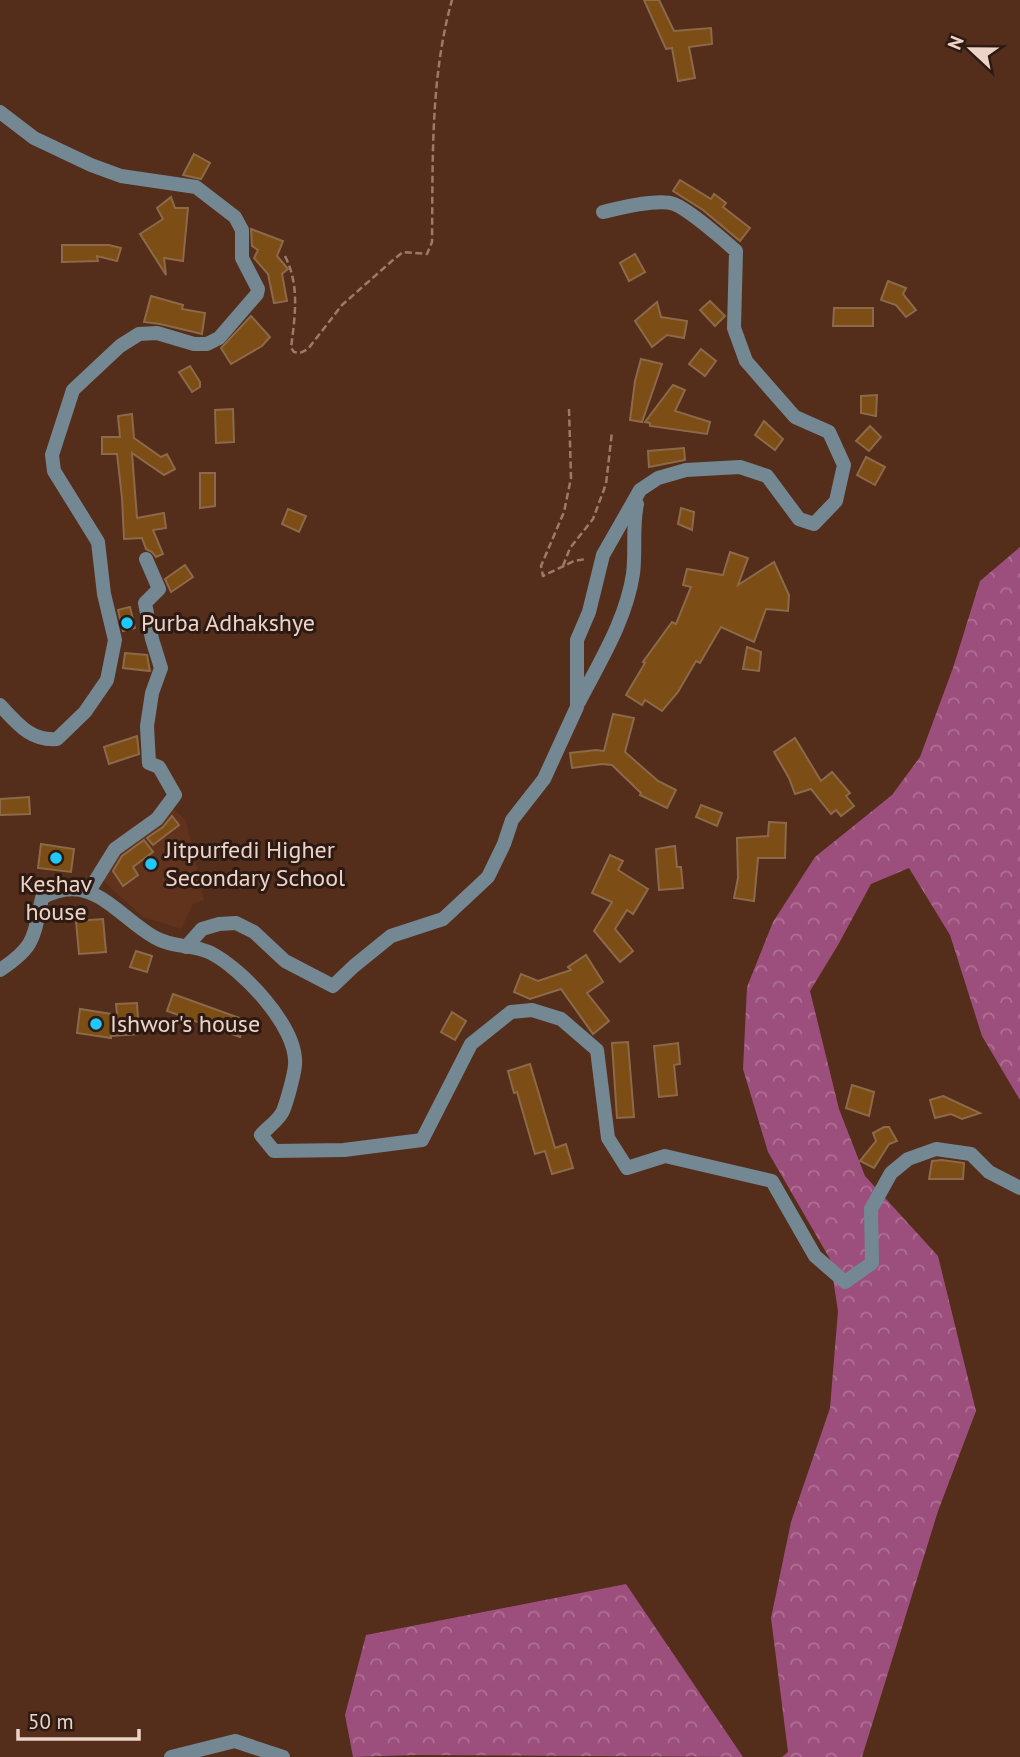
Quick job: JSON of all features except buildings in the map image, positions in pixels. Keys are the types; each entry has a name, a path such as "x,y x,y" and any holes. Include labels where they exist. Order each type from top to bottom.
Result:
{"street":[{"path":"0,112 34,138 91,165 121,176 197,187 235,217 242,230 242,258 258,289 257,294 219,338 207,344 194,344 157,333 139,334 120,346 73,390 52,455 54,471 98,542 104,594 115,640 107,680 85,712 57,739 44,740 27,733 0,705"},
{"path":"577,707 577,640 589,612 603,555 640,490 658,478 686,470 740,467 767,476 799,519 814,524 836,500 844,465 829,432 795,417 746,361 734,328 736,251 722,237 674,204 649,203 603,212"},
{"path":"186,947 202,929 236,923 254,932 285,961 333,986 391,936 443,919 488,877 512,820 544,779 625,610 633,571 634,518 640,490"},
{"path":"89,891 115,849 157,819 175,795 159,767 149,763 147,726 152,692 161,668 145,603 159,589 146,559"},
{"path":"0,970 27,950 42,898 69,888 89,891 112,903 155,938 173,946 207,951 232,965 260,992 290,1038 295,1063 282,1113 261,1135 274,1151 344,1150 422,1140 471,1044 511,1012 532,1010 561,1019 597,1050 608,1138 627,1168 665,1157 772,1181 815,1256 845,1282 872,1263 870,1209 891,1173 908,1159 936,1149 971,1154 989,1172 1020,1188"},
{"path":"171,1757 235,1741 284,1757"}],"path":[{"path":"285,256 295,292 296,314 290,348 300,353 307,349 342,304 393,260 403,253 427,254 432,242 433,139 442,43 452,0"},
{"path":"569,409 571,478 564,512 541,566 543,576 575,561 603,555"},
{"path":"563,566 570,548 593,519 606,484 612,432"}],"shaded area":[{"name":"Jitpurfedi Higher Secondary School","path":"170,806 186,820 204,900 193,904 181,929 143,917 101,879 113,849"}],"green space":[{"path":"1020,547 1020,1100 982,1036 950,935 909,868 871,884 810,991 839,1109 865,1176 938,1256 976,1411 938,1511 862,1757 782,1757 788,1752 771,1618 791,1522 830,1408 838,1311 830,1259 768,1152 743,1069 747,987 773,922 815,857 892,795 920,757 953,668 980,581"},
{"path":"626,1584 743,1757 353,1757 345,1715 366,1635"}],"place":[{"name":"Purba Adhakshye","path":"127,623"},
{"name":"Keshav house","path":"56,858"},
{"name":"Jitpurfedi Higher Secondary School","path":"151,864"},
{"name":"Ishwor's house","path":"96,1024"}]}
